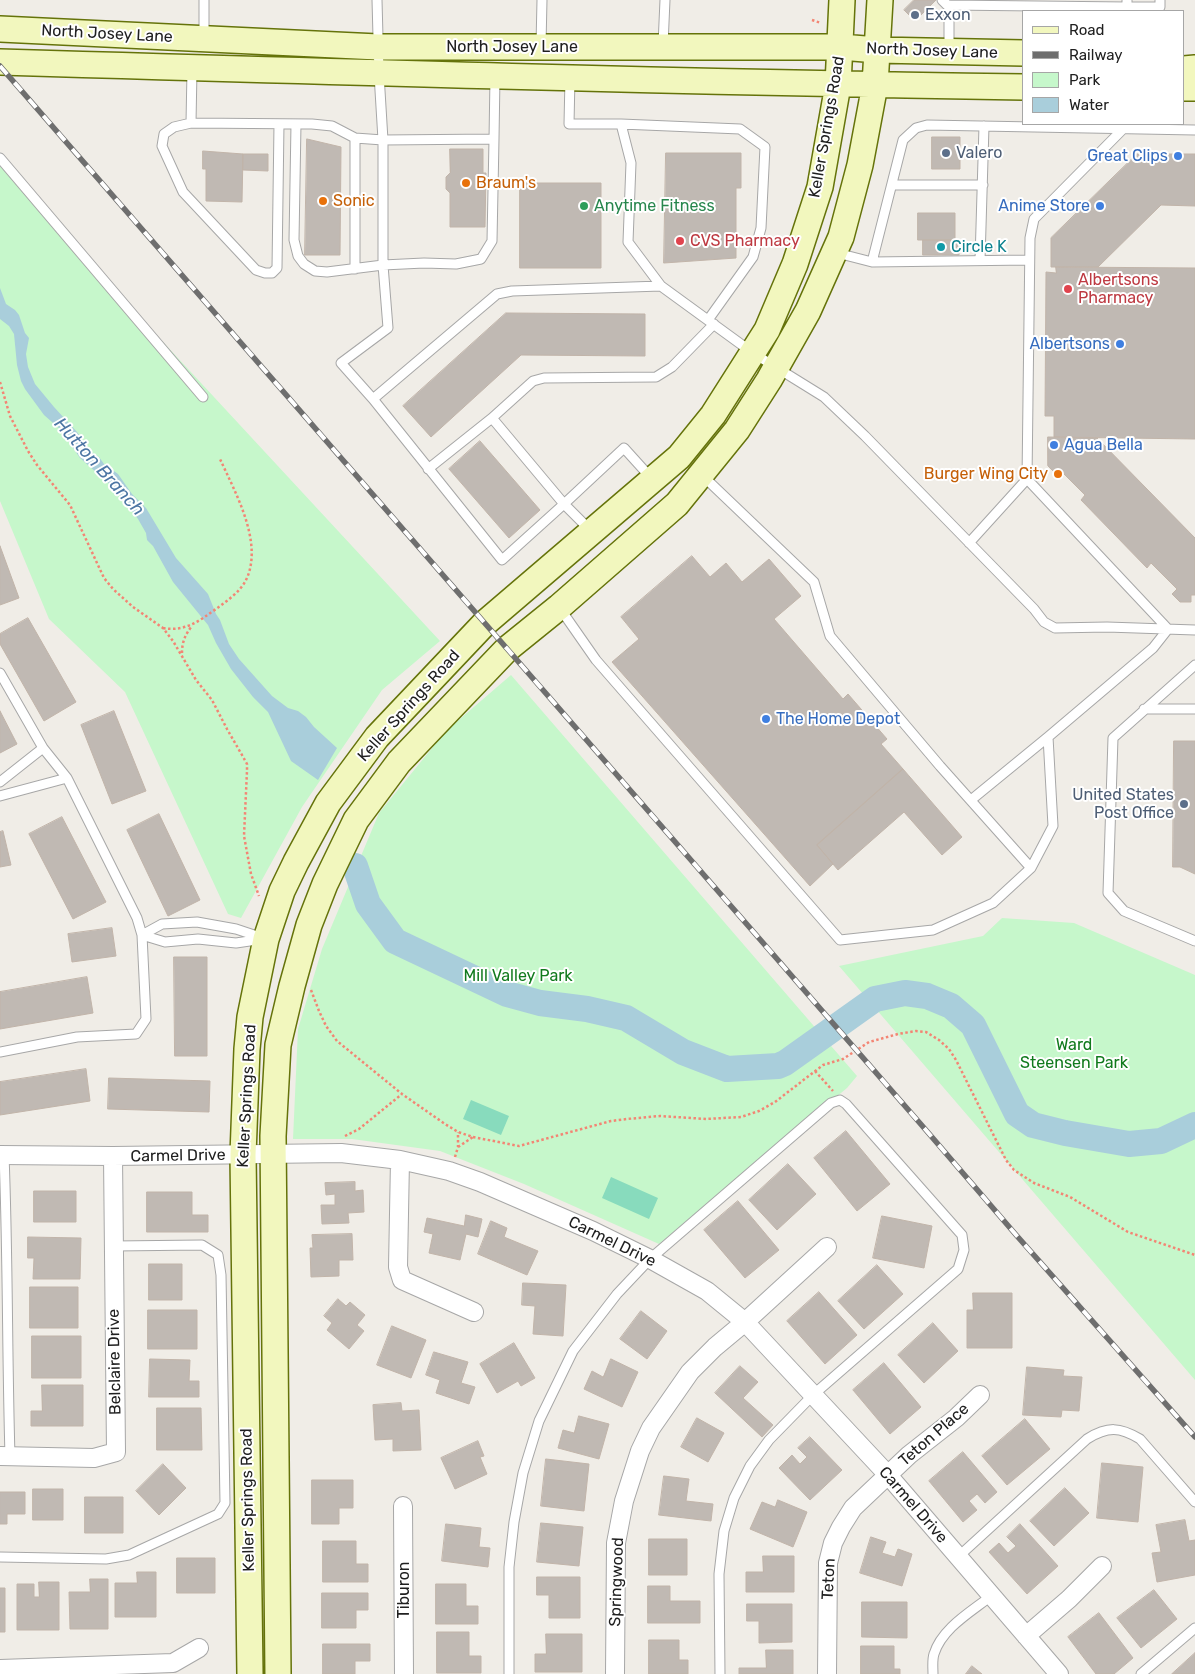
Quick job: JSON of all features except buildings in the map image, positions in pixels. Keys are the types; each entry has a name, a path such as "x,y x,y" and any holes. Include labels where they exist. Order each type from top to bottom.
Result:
{"main road":[{"name":"Keller Springs Road","path":"250,1674 243,1155 247,1049 250,1017 266,939 282,892 328,803 377,738 485,624 679,457 713,415 767,330 795,264 820,187 838,85 842,0"},
{"name":"Keller Springs Road","path":"278,1674 275,1264 272,1154 278,1045 309,925 325,884 356,820 399,762 507,649 559,607 677,504 737,430 776,367 808,311 841,237 860,165 875,85 880,0"},
{"name":"North Josey Lane","path":"0,29 378,47 841,47 877,50 1022,54"},
{"path":"82,65 138,55 200,51 204,44 204,38"},
{"name":"North Josey Lane","path":"0,62 379,74 838,85 1022,87"},
{"path":"559,607 554,590 557,579 580,555 592,532"},
{"path":"266,939 302,949"}],"street":[{"name":"Carmel Drive","path":"2,1155 341,1154 400,1160 450,1171 594,1231 650,1259 707,1291 745,1322 888,1476 1059,1674"},
{"name":"Belclaire Drive","path":"5,1456 94,1458 116,1452 113,1156"},
{"path":"400,1160 398,1267 402,1280 474,1312"},
{"name":"Springwood","path":"615,1674 616,1543 624,1500 640,1451 651,1428 690,1372 826,1247"},
{"name":"Teton Place","path":"888,1476 909,1455 956,1418 980,1395"},
{"name":"Teton","path":"827,1674 828,1563 833,1543 853,1508 888,1476"},
{"name":"Tiburon","path":"403,1506 404,1674"},
{"path":"1026,1636 1069,1599 1102,1566"},
{"path":"0,1669 173,1663 198,1648"}],"lane":[{"path":"204,0 204,38"},
{"path":"377,0 383,140 383,266 388,328 342,363 502,560 624,448 652,479"},
{"path":"541,47 542,0"},
{"path":"663,47 665,0"},
{"path":"949,52 945,2 1160,7 1160,0"},
{"path":"191,123 192,68"},
{"path":"296,124 294,240 298,256 304,264 315,271 327,272 424,263 456,264 481,259 492,241 495,76"},
{"path":"428,469 492,418 533,381 544,378 656,377 672,367 711,322 753,257 761,228 765,147 740,130 621,124 569,124 570,78"},
{"path":"279,124 277,268 272,273 264,273 256,270 183,192 162,146 164,134 174,127 191,123 296,124 332,126 355,138 383,140 494,139"},
{"path":"621,124 631,162 628,242 662,286 753,352 824,397 865,436 1044,622 1055,628 1195,630"},
{"path":"872,262 903,140 916,128 927,125 1125,126 1195,130"},
{"path":"980,260 984,126"},
{"path":"969,543 1027,479 1029,260 1030,238 1034,219 1125,126"},
{"path":"355,138 355,269"},
{"path":"0,158 204,397"},
{"path":"892,185 983,185"},
{"path":"834,252 872,262 1029,260"},
{"path":"373,399 497,294 512,291 662,286"},
{"path":"492,418 564,504 592,532"},
{"path":"701,474 814,582 830,636 1031,868"},
{"path":"1027,479 1168,629"},
{"path":"559,607 596,660 840,940 933,930 993,903 1031,868 1053,826 1048,738"},
{"path":"971,800 1048,738 1153,648 1168,629"},
{"path":"1195,666 1113,738 1108,893 1124,911 1195,941"},
{"path":"0,674 43,748 67,778 138,918 142,935 146,1019 136,1034 77,1037 0,1052"},
{"path":"1144,709 1195,709"},
{"path":"0,782 43,748"},
{"path":"0,796 67,778"},
{"path":"142,935 162,924 197,922 236,929 266,939"},
{"path":"142,935 164,942 198,939 236,943 266,939"},
{"path":"509,1674 509,1568 514,1522 523,1473 539,1421 573,1351 617,1294 650,1259 831,1103 840,1100 846,1104 962,1235 964,1250 958,1269 813,1395 769,1440 750,1466 734,1498 724,1531 719,1574 720,1674"},
{"path":"2,1155 7,1250 5,1456"},
{"path":"0,1557 106,1559 129,1555 218,1514 225,1503 221,1275 218,1255 202,1245 114,1246"},
{"path":"958,1557 1087,1439 1100,1431 1114,1429 1128,1432 1140,1439 1195,1502"},
{"path":"933,1674 934,1655 941,1640 955,1625 991,1596"},
{"path":"1141,1674 1195,1628"}],"path":[{"path":"812,20 822,23"},
{"path":"0,382 10,416 28,452 70,505 104,578 133,607 163,628 182,654 196,680 212,700 247,764 244,836 247,857 259,900"},
{"path":"182,654 182,643 192,626 240,588 246,580 252,556 244,514 220,459"},
{"path":"163,628 172,630 192,626"},
{"path":"310,986 326,1026 337,1041 402,1094 458,1132 473,1137 519,1146 611,1121 660,1116 706,1119 741,1117 759,1111 775,1102 815,1071 832,1061 843,1059 869,1042 898,1034 916,1031 926,1032 949,1049 1006,1160 1014,1170 1034,1183 1077,1201 1128,1232 1195,1255"},
{"path":"815,1071 840,1100"},
{"path":"340,1137 349,1136 402,1094"},
{"path":"450,1171 458,1147 458,1132"},
{"path":"458,1147 473,1137"}],"green space":[{"path":"0,166 440,641 382,690 302,807 241,918 228,914 125,692 49,619 0,501"},
{"name":"Mill Valley Park","path":"511,675 857,1076 847,1088 659,1244 524,1184 440,1151 352,1139 293,1139 298,1029 322,949 379,813 446,731"},
{"name":"Ward Steensen Park","path":"1002,918 1074,923 1195,975 1195,1380 839,966 983,936"},
{"path":"471,1100 509,1116 501,1135 463,1119"},
{"path":"611,1177 658,1198 649,1219 602,1198"}],"water":[{"path":"0,288 6,304 19,315 25,333 29,338 26,354 28,367 35,384 77,432 91,452 118,474 132,494 146,508 176,558 208,594 229,644 239,659 272,696 288,708 298,711 306,717 337,748 318,780 291,761 268,712 253,697 231,669 208,625 173,582 153,546 147,540 146,533 138,519 114,488 80,458 60,429 44,415 25,389 17,365 14,334 9,326 0,319"}],"waterway":[{"name":"Hutton Branch","path":"355,866 368,904 395,941 507,994 540,1003 587,1009 626,1018 683,1052 727,1069 778,1066 785,1063 875,999 905,993 927,996 951,1006 973,1025 1017,1114 1033,1125 1065,1133 1129,1144 1161,1141 1195,1125"}],"railway":[{"path":"0,66 1017,1236 1195,1437"}],"place":[{"name":"Exxon","path":"915,15"},
{"name":"Valero","path":"946,153"},
{"name":"Great Clips","path":"1178,156"},
{"name":"Braum's","path":"466,183"},
{"name":"Sonic","path":"323,201"},
{"name":"Anytime Fitness","path":"584,206"},
{"name":"Anime Store","path":"1100,206"},
{"name":"CVS Pharmacy","path":"680,241"},
{"name":"Circle K","path":"941,247"},
{"name":"Albertsons Pharmacy","path":"1068,289"},
{"name":"Albertsons","path":"1120,344"},
{"name":"Agua Bella","path":"1054,445"},
{"name":"Burger Wing City","path":"1058,474"},
{"name":"The Home Depot","path":"766,719"},
{"name":"United States Post Office","path":"1184,804"}]}
